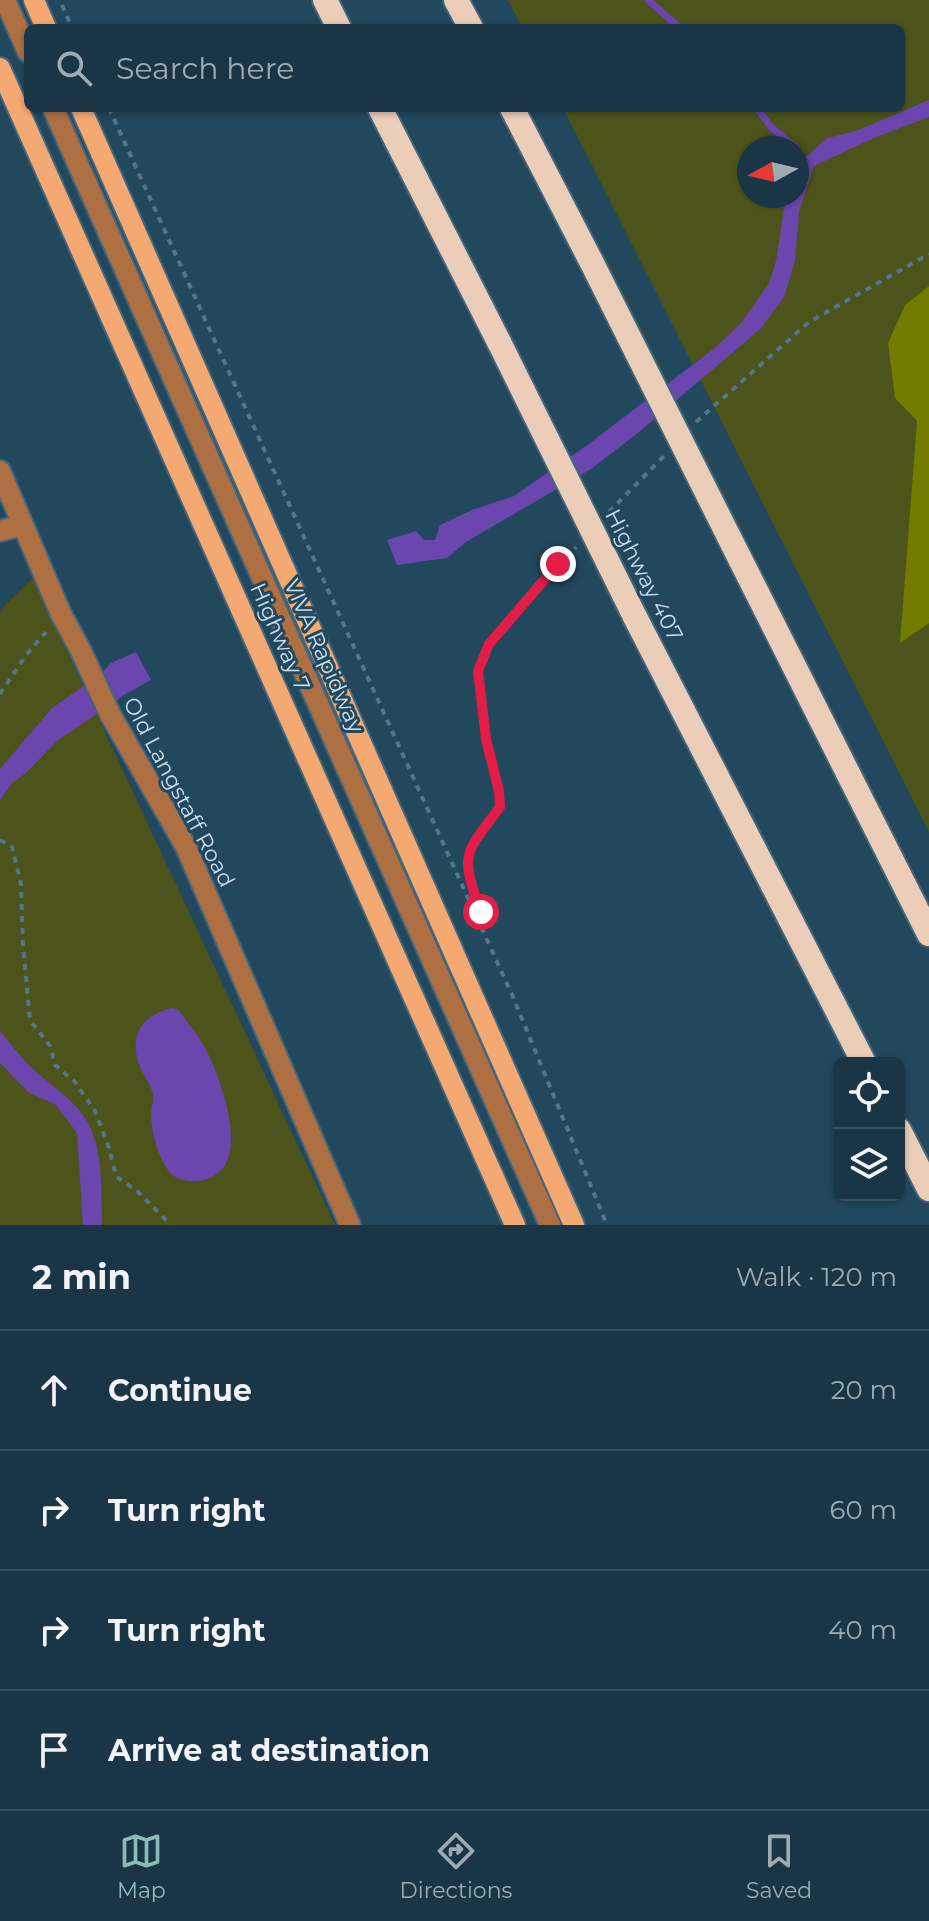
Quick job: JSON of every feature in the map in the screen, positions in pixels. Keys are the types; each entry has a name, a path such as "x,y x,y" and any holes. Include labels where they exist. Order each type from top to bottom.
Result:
{"highway":[{"path":"325,0 337,24"},
{"path":"456,0 469,24"},
{"name":"Highway 407","path":"382,112 634,615 861,1057"},
{"path":"514,112 929,934"},
{"path":"905,1142 929,1189"}],"main road":[{"path":"34,0 44,24"},
{"name":"Highway 7","path":"0,68 515,1225"},
{"name":"Highway 7","path":"83,112 574,1225"}],"street":[{"path":"5,0 24,43"},
{"name":"VIVA Rapidway","path":"55,112 550,1225"},
{"name":"Old Langstaff Road","path":"0,471 61,614 110,714 186,847 350,1225"},
{"path":"0,531 23,525"}],"path":[{"path":"60,0 70,24"},
{"path":"111,112 480,924 607,1225"},
{"path":"688,430 809,322 929,254"},
{"path":"602,520 667,453"},
{"path":"480,924 481,912 468,876 466,860 480,833 500,807 486,739 478,671 489,644 580,542"},
{"path":"0,694 26,655 61,614"},
{"path":"0,840 12,847 21,884 30,1020 50,1046 55,1065 75,1082 95,1111 116,1176 138,1192 171,1225"}],"green space":[{"path":"508,0 929,0 929,832 565,112 905,112 905,24 520,24"},
{"path":"929,286 929,623 900,643 917,421 895,398 888,343 905,305"},
{"path":"33,578 335,1225 0,1225 0,610"}],"shaded area":[{"path":"929,100 929,117 814,166 809,181 809,154 827,138 856,131"},
{"path":"784,208 800,208 795,261 784,297 751,337 591,469 466,542 447,558 397,565 387,540 416,531 424,540 435,540 440,525 514,496 586,446 716,347 741,323 769,283 776,261"},
{"path":"136,652 151,680 57,741 13,782 0,800 0,769 52,708 100,675 111,663"},
{"path":"171,1008 178,1009 203,1044 217,1074 229,1115 229,1154 223,1169 201,1180 178,1178 164,1164 153,1129 152,1092 139,1066 136,1051 141,1027 153,1016"},
{"path":"0,1031 29,1065 69,1099 87,1121 99,1158 102,1225 83,1225 77,1133 56,1105 28,1092 0,1063"}],"waterway":[{"path":"648,0 675,24"},
{"path":"760,112 782,136"}],"route":[{"path":"481,912 468,876 466,860 480,833 500,807 486,739 478,671 489,644 558,564"}]}
